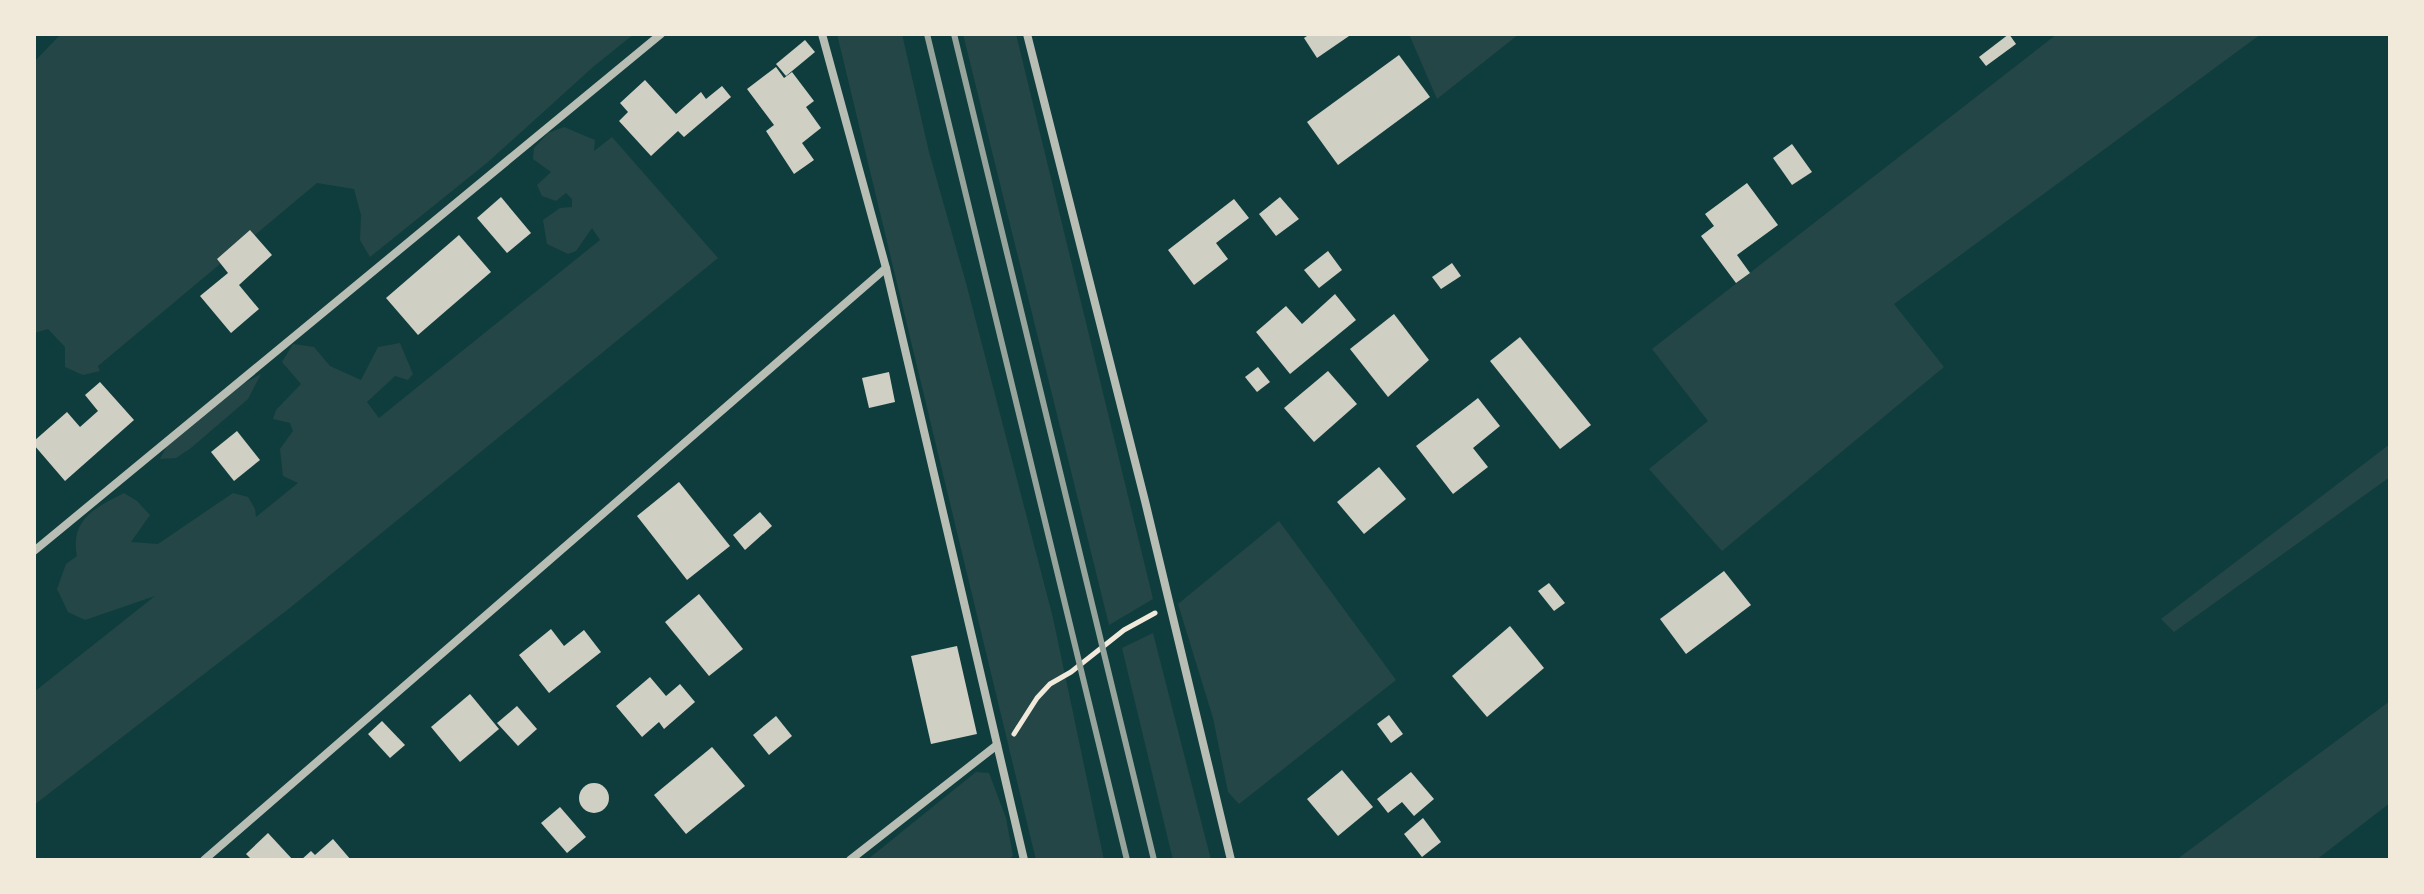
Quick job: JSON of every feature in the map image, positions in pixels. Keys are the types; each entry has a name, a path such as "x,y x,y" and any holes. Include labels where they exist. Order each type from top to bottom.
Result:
{"street":[{"path":"34,551 661,34"},
{"path":"822,34 886,268 1024,860"},
{"path":"1027,34 1231,860"},
{"path":"204,860 886,268"},
{"path":"850,860 998,746"}],"path":[{"path":"998,746 1006,744 1050,684 1071,672 1124,630 1169,603"}],"shaded area":[{"path":"61,34 634,34 488,162 370,257 360,240 361,215 354,189 317,183 98,366 100,371 83,375 65,367 65,347 48,329 34,333 34,62"},
{"path":"837,34 902,34 929,152 1053,618 1104,860 1036,860"},
{"path":"963,34 1016,34 1153,599 1109,625"},
{"path":"1409,34 1519,34 1437,99"},
{"path":"2057,34 2261,34 1894,304 1944,367 1722,551 1649,469 1708,421 1652,349"},
{"path":"564,127 595,140 594,151 612,137 718,258 291,607 34,805 34,692 155,596 85,620 68,612 57,589 66,564 77,556 77,533 87,516 124,493 150,515 131,542 158,544 233,493 248,497 256,517 298,483 283,476 280,449 293,431 290,423 273,419 276,410 301,384 282,362 293,344 314,347 330,366 361,380 378,347 400,343 413,374 408,380 395,376 367,402 379,418 600,240 592,228 576,251 568,254 547,244 543,220 560,208 572,207 572,199 566,193 556,201 542,196 537,185 551,172 533,159 534,148 548,133"},
{"path":"261,374 248,399 191,448 176,458 160,459 167,446 241,385"},
{"path":"2390,444 2390,477 2174,632 2161,619"},
{"path":"1279,521 1396,680 1239,804 1228,792 1213,718 1178,604"},
{"path":"1153,633 1211,860 1173,860 1122,648"},
{"path":"2390,701 2390,803 2316,860 2176,860"},
{"path":"976,772 989,773 1006,818 1013,856 1008,860 867,860"}],"building":[{"path":"1310,34 1352,34 1317,58 1304,38"},
{"path":"2009,34 2016,44 1986,66 1979,57"},
{"path":"805,40 815,52 786,76 776,64"},
{"path":"1399,55 1430,97 1338,165 1307,122"},
{"path":"776,67 784,78 792,72 814,101 806,107 821,128 802,143 814,160 794,174 766,131 774,125 747,89"},
{"path":"645,80 676,114 701,92 706,99 722,86 731,97 684,137 678,131 651,156 619,121 628,112 620,103"},
{"path":"1792,144 1812,172 1792,185 1773,158"},
{"path":"1747,183 1778,225 1737,255 1750,273 1736,283 1701,236 1714,226 1705,214"},
{"path":"501,197 531,233 507,253 477,218"},
{"path":"1280,197 1299,219 1276,236 1259,214"},
{"path":"1234,199 1249,218 1216,243 1228,259 1194,285 1168,250"},
{"path":"250,230 272,255 239,285 259,309 231,333 200,296 228,273 217,259"},
{"path":"459,235 491,272 418,335 386,298"},
{"path":"1328,251 1342,270 1319,288 1304,270"},
{"path":"1452,263 1461,276 1441,289 1432,277"},
{"path":"1335,294 1356,320 1290,374 1256,332 1286,306 1302,324"},
{"path":"1394,314 1429,360 1388,397 1350,349"},
{"path":"1520,337 1591,425 1560,449 1490,361"},
{"path":"1258,367 1270,382 1257,392 1245,377"},
{"path":"1328,371 1357,404 1314,442 1284,408"},
{"path":"889,372 895,402 869,408 862,378"},
{"path":"100,382 134,420 65,481 34,445 34,441 67,412 80,427 98,411 85,395"},
{"path":"1478,398 1500,426 1473,448 1488,467 1453,494 1416,446"},
{"path":"237,431 260,460 234,481 211,452"},
{"path":"1379,467 1406,499 1364,534 1337,502"},
{"path":"679,482 730,546 687,580 637,516"},
{"path":"760,512 772,526 745,550 733,535"},
{"path":"1724,571 1751,605 1686,654 1660,619"},
{"path":"1549,583 1565,603 1554,611 1538,591"},
{"path":"699,594 743,649 709,676 665,622"},
{"path":"1510,626 1544,668 1487,717 1452,676"},
{"path":"551,629 564,646 584,630 601,652 549,693 519,655"},
{"path":"957,646 977,734 931,744 911,656"},
{"path":"650,677 666,696 680,684 695,702 664,729 659,722 642,737 616,706"},
{"path":"470,694 499,729 460,762 431,727"},
{"path":"517,706 537,729 518,746 497,723"},
{"path":"1389,715 1403,734 1391,743 1377,724"},
{"path":"776,716 792,736 769,755 753,735"},
{"path":"382,721 405,745 390,758 368,734"},
{"path":"712,747 745,786 686,834 654,795"},
{"path":"1342,770 1373,807 1338,836 1307,799"},
{"path":"1411,772 1434,799 1414,816 1402,802 1388,813 1377,799"},
{"path":"594,783 605,787 609,798 605,809 594,813 583,809 579,798 583,787"},
{"path":"560,807 586,837 567,853 541,823"},
{"path":"1423,818 1441,842 1422,857 1404,834"},
{"path":"268,833 293,860 252,860 246,854"},
{"path":"333,839 351,860 301,860 311,851 315,855"}],"railway":[{"path":"927,34 1127,860"},
{"path":"954,34 1154,860"}]}
